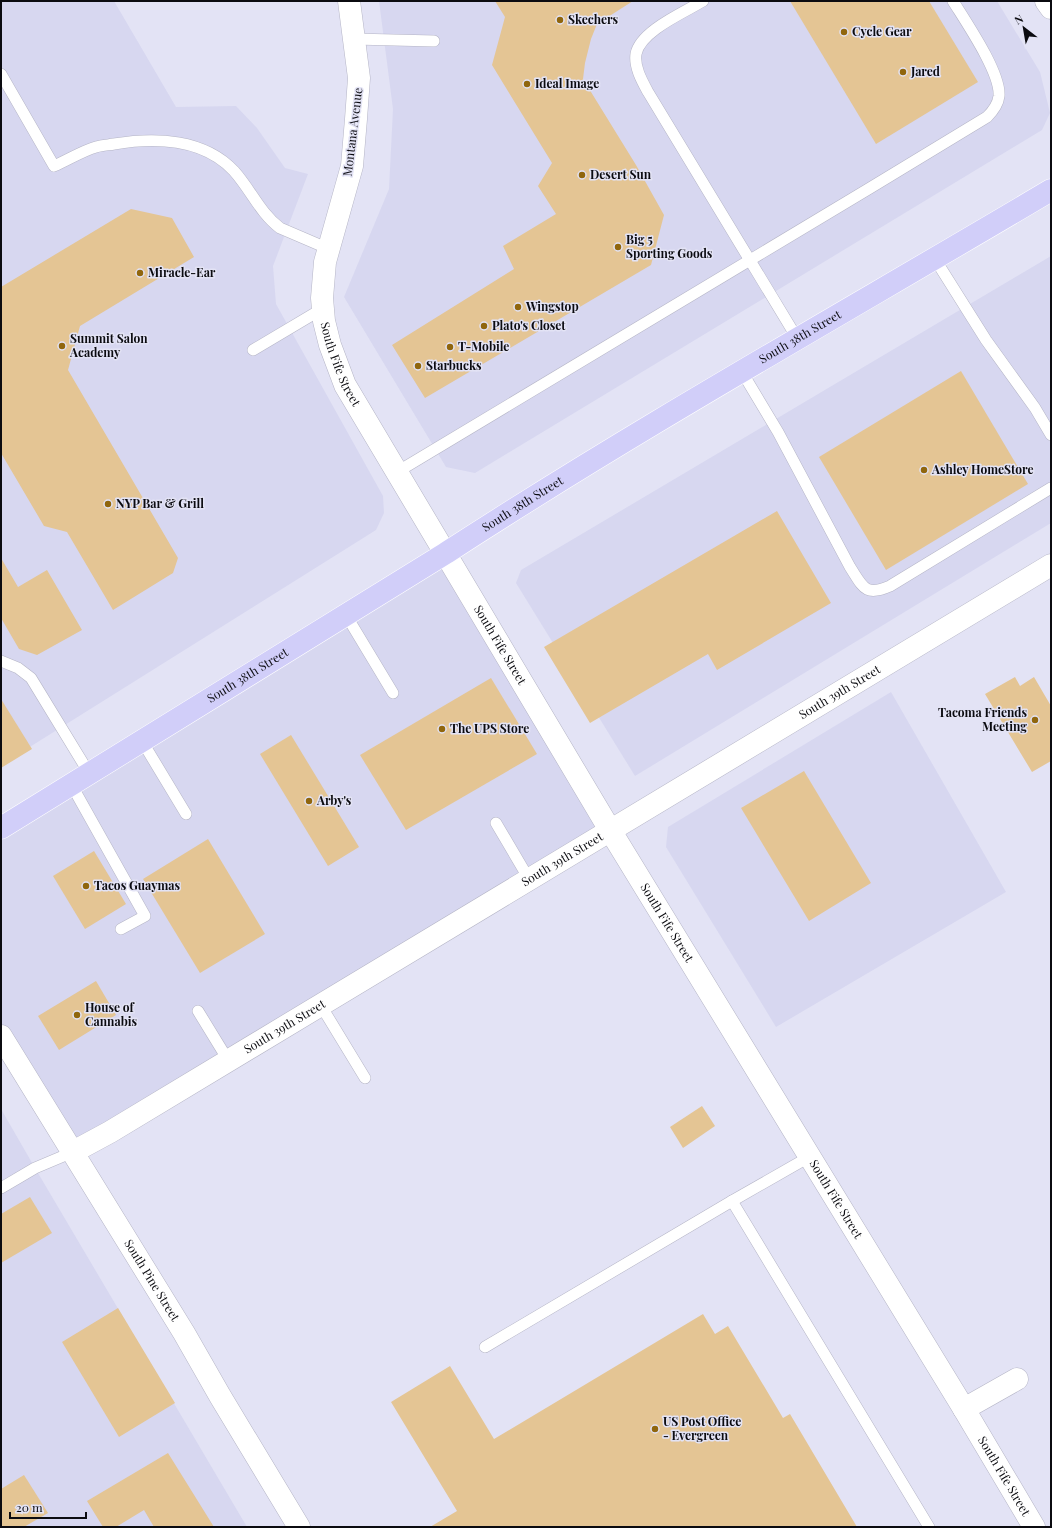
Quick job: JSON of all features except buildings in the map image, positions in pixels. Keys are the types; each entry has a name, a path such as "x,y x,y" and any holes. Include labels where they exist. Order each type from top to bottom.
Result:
{"main road":[{"name":"South 38th Street","path":"1,828 446,553 512,510 797,338 935,259 1051,190"}],"street":[{"name":"Montana Avenue","path":"322,309 323,277 329,249 352,166 359,78 349,1"},
{"path":"1046,1 1051,8"},
{"name":"South Fife Street","path":"322,309 330,345 345,385 610,830 964,1409 1034,1527"},
{"name":"South 39th Street","path":"73,1152 110,1132 320,1004 1051,565"},
{"name":"South Pine Street","path":"1,1036 184,1334 299,1527"},
{"path":"964,1409 1017,1379"}],"lane":[{"path":"703,1 656,29 640,44 636,52 636,61 640,76 648,92 749,261 797,338"},
{"path":"397,472 976,124 991,113 996,107 999,95 997,82 988,60 954,1"},
{"path":"354,39 434,40"},
{"path":"1,74 54,166 96,147 134,140 159,140 188,144 222,160 238,175 264,212 280,228 329,249"},
{"path":"935,259 986,340 1035,408 1051,435"},
{"path":"253,350 322,309"},
{"path":"742,372 778,432 850,567 862,585 871,591 890,586 1051,488"},
{"path":"346,615 392,693"},
{"path":"1,661 18,668 31,678 145,916 121,929"},
{"path":"142,741 186,814"},
{"path":"496,823 529,879"},
{"path":"320,1004 365,1078"},
{"path":"198,1010 228,1060"},
{"path":"1,1188 36,1168 73,1152"},
{"path":"485,1347 809,1156"},
{"path":"732,1200 929,1527"}],"shaded area":[{"path":"1,1 114,1 176,107 236,106 257,128 285,168 308,174 273,266 276,304 383,496 384,513 376,530 1,765"},
{"path":"379,1 997,1 1040,72 1050,113 1042,130 475,473 446,467 344,297 389,189 393,109"},
{"path":"1051,256 1051,523 635,776 516,583 521,570"},
{"path":"446,553 610,830 73,1152 1,1036 1,828"},
{"path":"891,692 1006,892 776,1027 666,847 668,827"},
{"path":"1,1109 35,1168 247,1527 1,1527"}],"place":[{"name":"Skechers","path":"560,20"},
{"name":"Cycle Gear","path":"844,32"},
{"name":"Jared","path":"903,72"},
{"name":"Ideal Image","path":"527,84"},
{"name":"Desert Sun","path":"582,175"},
{"name":"Big 5 Sporting Goods","path":"618,247"},
{"name":"Miracle-Ear","path":"140,273"},
{"name":"Wingstop","path":"518,307"},
{"name":"Plato's Closet","path":"484,326"},
{"name":"Summit Salon Academy","path":"62,346"},
{"name":"T-Mobile","path":"450,347"},
{"name":"Starbucks","path":"418,366"},
{"name":"Ashley HomeStore","path":"924,470"},
{"name":"NYP Bar & Grill","path":"108,504"},
{"name":"Tacoma Friends Meeting","path":"1035,720"},
{"name":"The UPS Store","path":"442,729"},
{"name":"Arby's","path":"309,801"},
{"name":"Tacos Guaymas","path":"86,886"},
{"name":"House of Cannabis","path":"77,1015"},
{"name":"US Post Office - Evergreen","path":"655,1429"}]}
